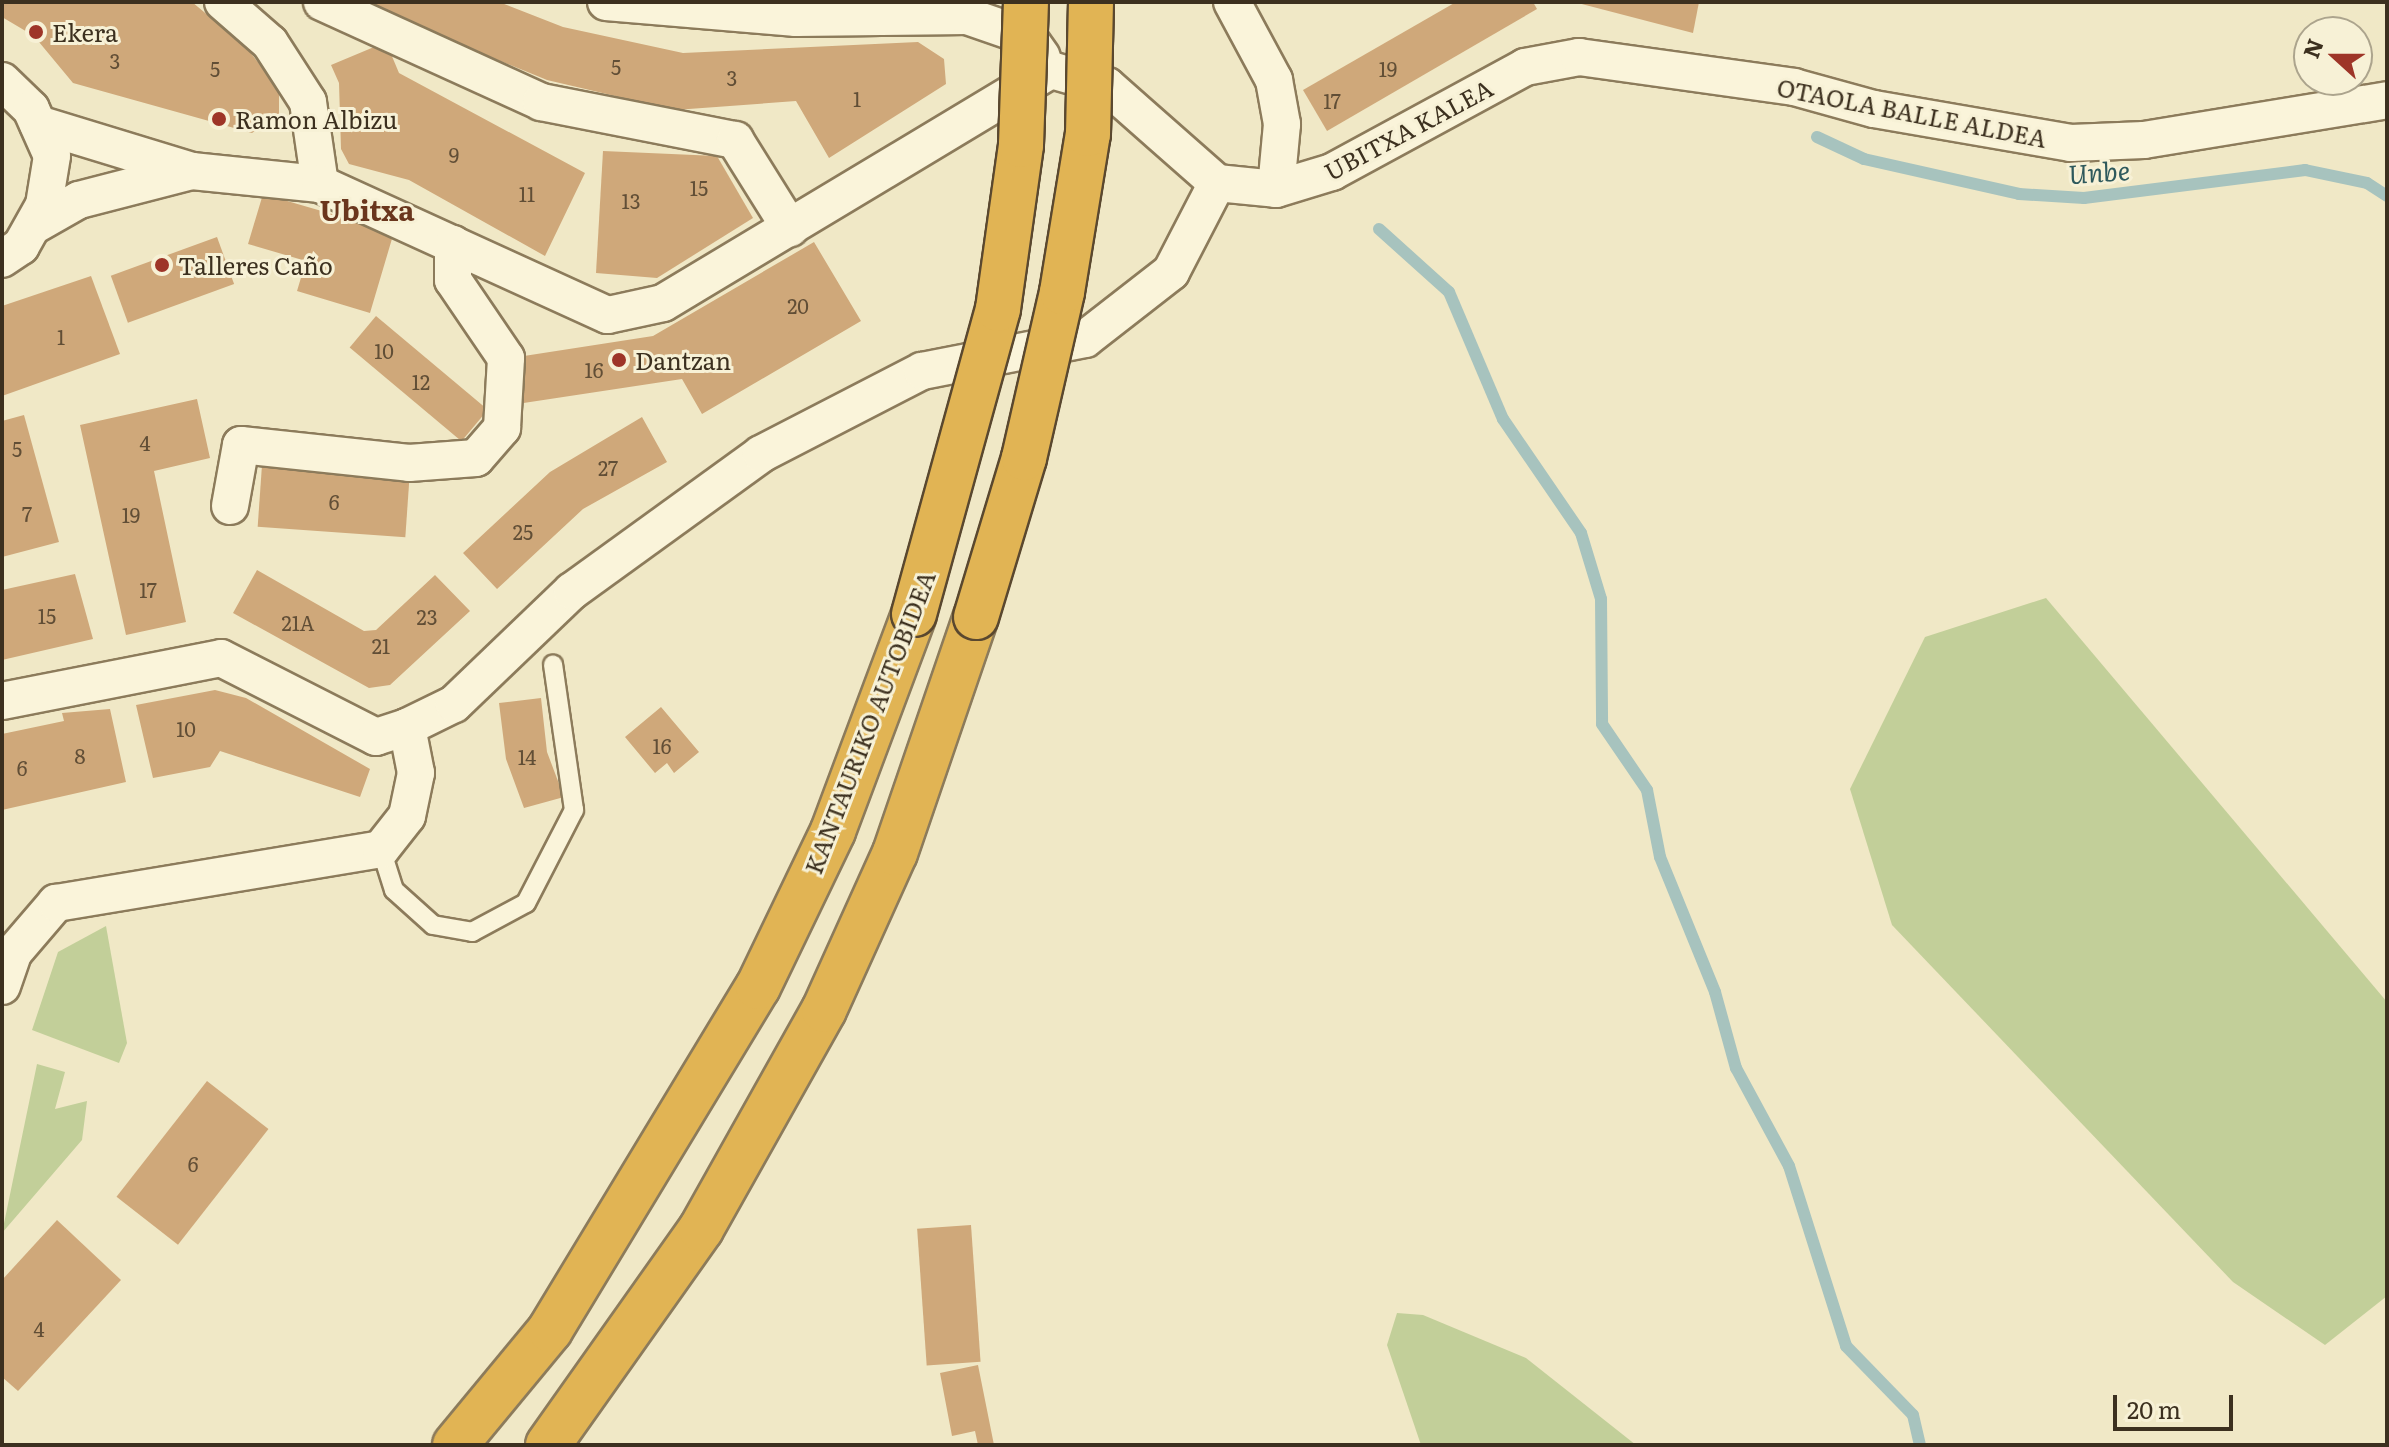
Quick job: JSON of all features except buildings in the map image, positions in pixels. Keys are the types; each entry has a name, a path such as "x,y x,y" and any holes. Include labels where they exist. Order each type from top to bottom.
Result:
{"highway":[{"name":"KANTAURIKO AUTOBIDEA","path":"455,1445 550,1330 758,987 833,831 914,614 998,309 1021,145 1026,2"},
{"path":"548,1445 701,1229 824,1010 895,853 976,617 1024,458 1062,292 1088,134 1091,2"}],"street":[{"path":"223,2 270,43 308,102 320,184"},
{"path":"322,2 541,102 735,140 790,228"},
{"path":"2,701 221,658 376,737 407,727 454,704 572,591 761,454 922,371 1085,339 1171,272 1217,183 1107,86 1051,70 1028,37 967,16 796,18 606,2"},
{"path":"1232,2 1274,80 1282,124 1276,189"},
{"name":"UBITXA KALEA","path":"1217,183 1276,189 1332,172 1525,67 1579,57"},
{"name":"OTAOLA BALLE ALDEA","path":"1579,57 1794,87 1874,109 2071,143 2144,140 2387,100"},
{"path":"38,124 192,171 320,184 608,315 663,303 1051,70"},
{"path":"2,81 38,124 52,156 33,226"},
{"path":"2,259 33,226 79,200 192,171"},
{"path":"230,506 241,445 409,463 476,458 502,428 506,358 453,280 453,244"},
{"path":"2,986 14,952 56,903 381,849 407,816 416,773 407,727"}],"lane":[{"path":"381,849 394,890 433,925 472,932 526,903 574,810 553,665"}],"green space":[{"path":"2046,598 2387,1002 2387,1296 2325,1345 2233,1282 1892,925 1850,789 1925,637"},
{"path":"106,926 127,1043 119,1063 32,1030 58,952"},
{"path":"37,1064 65,1072 55,1109 87,1101 82,1140 2,1233"},
{"path":"1397,1313 1423,1315 1526,1358 1636,1445 1421,1445 1387,1345"}],"waterway":[{"name":"Unbe","path":"1817,137 1864,159 2019,194 2084,198 2305,170 2367,183 2387,196"},
{"path":"1379,229 1449,292 1503,419 1581,533 1601,599 1602,724 1647,790 1660,857 1715,992 1736,1068 1789,1166 1846,1346 1913,1415 1920,1445"}],"place":[{"name":"Ekera","path":"36,32"},
{"name":"Ramon Albizu","path":"219,119"},
{"name":"Talleres Caño","path":"162,265"},
{"name":"Dantzan","path":"619,360"}],"district":[{"name":"Ubitxa","path":"367,209"}]}
